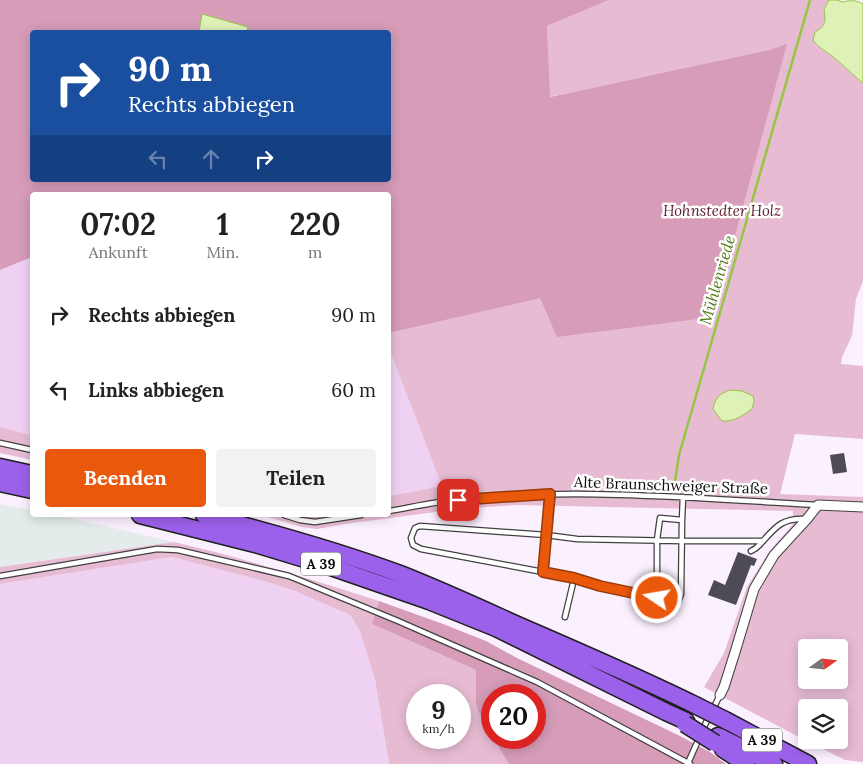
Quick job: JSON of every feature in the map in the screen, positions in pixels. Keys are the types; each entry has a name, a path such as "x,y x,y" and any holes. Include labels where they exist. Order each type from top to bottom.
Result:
{"highway":[{"path":"0,467 30,474"},
{"path":"0,483 30,490"},
{"name":"A 39","path":"148,517 255,544 328,566 429,601 496,628 666,712 716,740 774,764"},
{"name":"A 39","path":"211,517 355,559 437,589 639,678 803,761"},
{"path":"716,740 746,764"},
{"path":"803,761 818,764"}],"street":[{"name":"Alte Braunschweiger Straße","path":"818,505 863,507"},
{"path":"720,695 754,589 774,554 818,505"}],"lane":[{"path":"0,443 30,450"},
{"path":"543,572 550,494"},
{"name":"Alte Braunschweiger Straße","path":"391,510 458,500 550,494 683,497 818,505"},
{"path":"683,497 682,520 682,541 681,594 678,602 600,586 574,578 421,548 413,545 411,538 415,528 420,526 577,539 682,541 763,541"},
{"path":"290,517 315,522 348,517"},
{"path":"657,598 657,540 660,518 682,520"},
{"path":"750,551 758,548 781,523 794,519 807,519"},
{"path":"0,576 157,549 178,550 289,576 538,682 689,763 720,695"},
{"path":"565,617 574,578"}],"shaded area":[{"path":"829,0 853,1 863,4 863,83 813,40 815,32 821,28 824,22 824,9"},
{"path":"202,14 248,27 247,30 199,30"},
{"path":"30,258 30,434 0,427 0,270"},
{"path":"391,353 443,486 391,496"},
{"path":"730,390 742,391 753,396 752,409 734,419 722,421 713,409 714,405 718,397"},
{"path":"0,504 30,510 30,517 66,517 174,542 0,567"},
{"path":"172,557 295,591 350,615 360,631 375,680 389,764 0,764 0,584"}],"green space":[{"path":"0,0 539,0 534,105 757,54 549,97 547,26 609,0 829,0 824,8 825,23 819,30 816,45 829,53 863,83 863,281 856,299 852,336 842,357 841,364 863,366 863,439 795,434 780,494 863,497 863,762 845,760 823,749 848,749 848,699 798,699 798,736 704,687 724,653 747,587 768,553 793,524 793,511 516,505 458,509 317,529 302,527 268,517 391,517 391,496 442,486 391,353 391,333 469,314 391,198 391,192 32,192"},
{"name":"Hohnstedter Holz","path":"0,0 609,0 547,26 550,97 770,50 787,44 713,317 557,337 540,298 391,333 391,192 30,192 30,258 0,270"},
{"path":"0,427 30,434 30,460 0,453"},
{"path":"174,542 277,569 379,601 372,624 476,670 476,704 481,716 481,749 500,749 509,764 389,764 375,680 360,631 350,615 295,591 172,557 0,584 0,567"},
{"path":"379,601 486,641 517,658 678,735 710,752 726,764 509,764 500,749 546,749 546,684 481,684 481,716 476,704 476,670 372,624"}],"building":[{"path":"844,453 847,472 833,474 830,455"},
{"path":"738,552 757,559 754,566 751,565 736,605 708,595 714,580 725,585"}],"waterway":[{"name":"Mühlenriede","path":"675,481 679,455 810,0"}],"route":[{"path":"458,500 550,494 543,572 657,598"}]}
